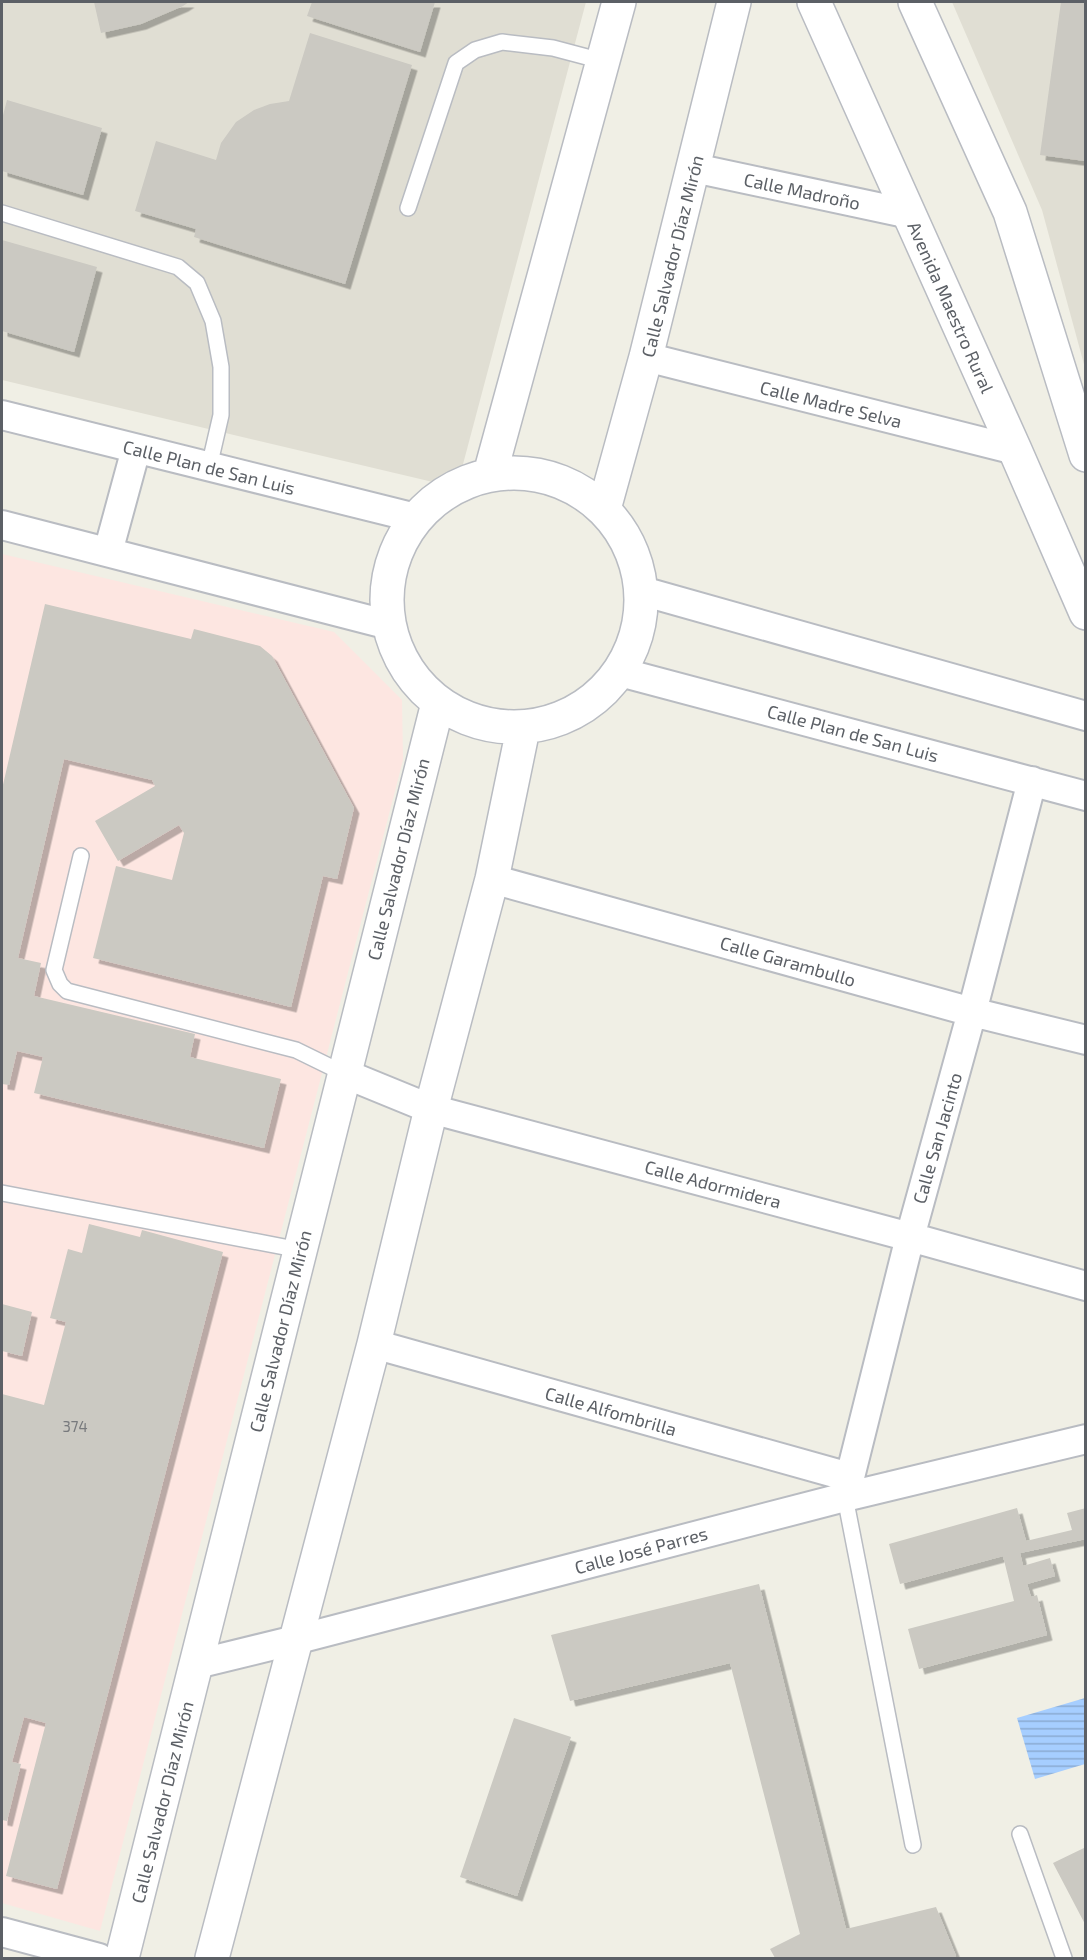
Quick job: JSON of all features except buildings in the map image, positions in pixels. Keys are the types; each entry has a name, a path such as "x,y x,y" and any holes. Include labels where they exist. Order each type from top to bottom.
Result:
{"street":[{"path":"490,474 619,2"},
{"name":"Calle Salvador Díaz Mirón","path":"604,509 646,357 735,2"},
{"name":"Avenida Maestro Rural","path":"814,2 1086,613"},
{"path":"915,2 1010,212 1086,455"},
{"name":"Calle Madroño","path":"694,168 910,214"},
{"name":"Calle Madre Selva","path":"646,357 1015,450"},
{"name":"Calle Plan de San Luis","path":"2,415 416,518"},
{"path":"108,552 136,449"},
{"path":"531,473 570,485 604,509 623,533 632,552 642,591 638,633 620,672 594,700 561,720 523,729 493,727 464,718 438,703 406,669 389,625 387,587 396,551 416,518 449,490 490,474 531,473"},
{"path":"2,525 389,625"},
{"path":"642,591 1086,716"},
{"name":"Calle Plan de San Luis","path":"620,672 1086,796"},
{"name":"Calle Salvador Díaz Mirón","path":"122,1959 438,703"},
{"path":"212,1959 374,1344 431,1109 492,879 523,729"},
{"name":"Calle San Jacinto","path":"847,1487 909,1237 972,1012 1032,781"},
{"name":"Calle Garambullo","path":"492,879 972,1012 1086,1040"},
{"name":"Calle Adormidera","path":"344,1073 431,1109 1086,1286"},
{"name":"Calle Alfombrilla","path":"374,1344 847,1487"},
{"name":"Calle José Parres","path":"197,1664 295,1640 847,1487 1086,1439"},
{"path":"2,1932 99,1959"}],"lane":[{"path":"408,208 456,63 474,50 502,42 553,48 602,61"},
{"path":"2,213 178,267 197,283 213,321 221,366 221,415 209,467"},
{"path":"81,856 54,970 60,984 67,991 296,1050 344,1073"},
{"path":"2,1193 300,1250"},
{"path":"847,1487 913,1845"},
{"path":"1020,1834 1064,1959"}],"shaded area":[{"path":"2,2 586,2 458,483 455,483 454,487 2,380"},
{"path":"952,2 1085,2 1085,368 1042,210"},
{"path":"2,554 334,632 402,700 403,760 100,1931 2,1903"}],"water":[{"path":"1085,1698 1085,1764 1035,1779 1017,1718"}]}
